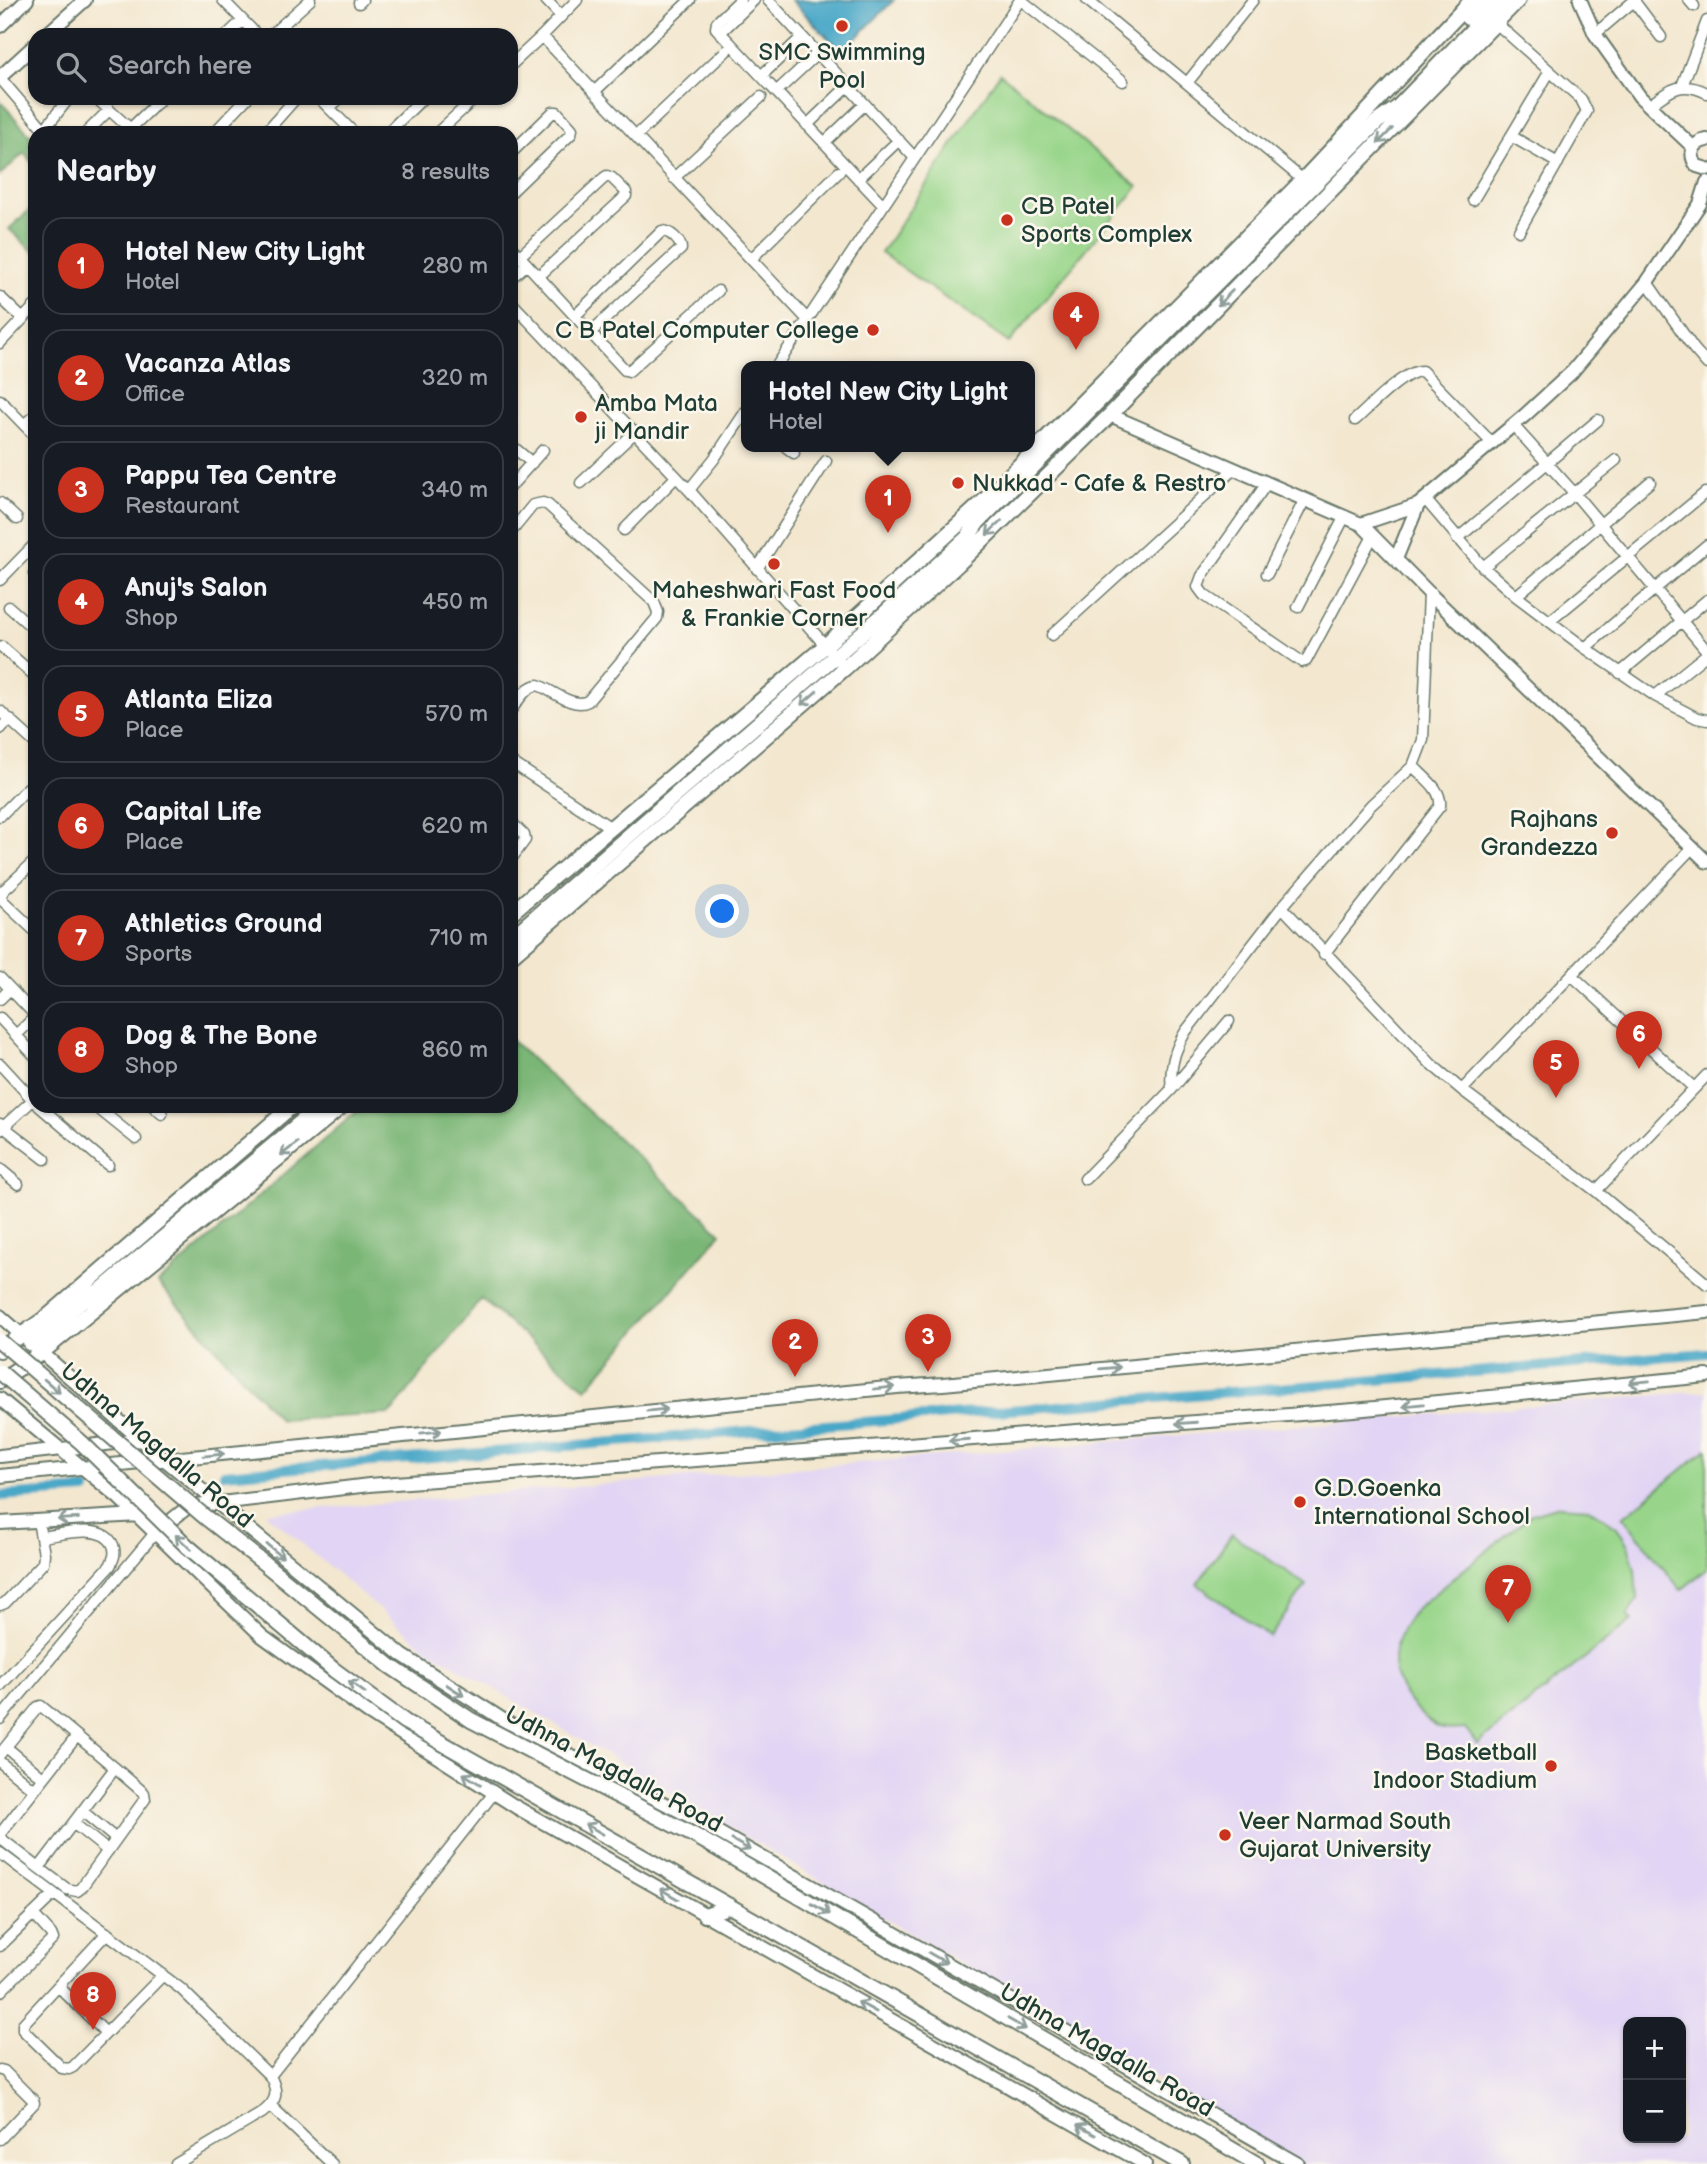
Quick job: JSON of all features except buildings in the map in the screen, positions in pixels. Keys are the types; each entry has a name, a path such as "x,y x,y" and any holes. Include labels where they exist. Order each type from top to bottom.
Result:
{"main road":[{"path":"1035,450 1303,180 1472,0"},
{"path":"1377,122 1389,103 1485,0"},
{"path":"518,932 962,531 978,522 1377,122 1397,108 1501,0"},
{"path":"518,950 845,668 958,564 1110,415 1518,0"},
{"path":"518,918 829,651 1033,452"},
{"path":"518,907 829,651"},
{"path":"0,1381 78,1290 284,1113"},
{"path":"231,1174 296,1113"},
{"path":"31,1344 82,1301 93,1283 311,1113"},
{"path":"0,1350 31,1344 333,1113"},
{"name":"Udhna Magdalla Road","path":"0,1341 205,1517 390,1666 471,1720 699,1838 1257,2164"},
{"name":"Udhna Magdalla Road","path":"0,1372 82,1443 187,1546 344,1677 405,1722 1182,2164"},
{"path":"705,1915 730,1906"}],"street":[{"path":"3,19 27,0"},
{"path":"54,28 85,0"},
{"path":"223,0 250,28"},
{"path":"279,28 310,0"},
{"path":"546,0 561,16"},
{"path":"518,58 577,0"},
{"path":"594,92 690,0"},
{"path":"740,0 717,22 716,28 883,205"},
{"path":"720,33 754,0"},
{"path":"768,0 914,157"},
{"path":"780,361 1021,0 1123,81"},
{"path":"1087,0 1303,180"},
{"path":"1187,83 1250,4 1237,0"},
{"path":"1580,0 1595,34 1649,107 1694,148"},
{"path":"1595,34 1634,1 1661,37"},
{"path":"234,28 242,20"},
{"path":"1682,86 1707,22"},
{"path":"1496,23 1581,99 1587,111 1519,231"},
{"path":"542,36 807,319"},
{"path":"761,76 802,37"},
{"path":"28,51 0,77 42,126"},
{"path":"636,136 726,51"},
{"path":"776,92 818,53"},
{"path":"1473,200 1550,71"},
{"path":"807,125 848,86"},
{"path":"1649,107 1665,94 1682,86 1690,86 1707,93"},
{"path":"674,178 761,97"},
{"path":"824,143 865,104"},
{"path":"49,126 64,105"},
{"path":"104,105 127,126"},
{"path":"137,126 156,105"},
{"path":"221,126 240,105"},
{"path":"271,126 290,105"},
{"path":"327,105 347,126"},
{"path":"330,108 333,105"},
{"path":"394,126 416,105"},
{"path":"445,126 467,105"},
{"path":"93,126 109,110"},
{"path":"518,146 553,112 557,112 572,129 571,134 518,185"},
{"path":"1511,136 1558,163"},
{"path":"858,179 899,140"},
{"path":"1707,140 1701,141 1692,152 1694,162 1707,169"},
{"path":"751,259 839,172"},
{"path":"518,268 604,178 612,178 626,195 539,276"},
{"path":"1361,524 1422,502 1572,372 1647,282 1704,206 1707,182"},
{"path":"576,315 662,231 669,232 679,242 681,250 591,332"},
{"path":"518,255 625,370 629,371 718,291"},
{"path":"1647,282 1707,364"},
{"path":"0,297 23,319"},
{"path":"518,309 688,490 845,668"},
{"path":"0,343 28,314"},
{"path":"1355,420 1417,370 1422,371 1492,443"},
{"path":"0,400 28,429"},
{"path":"1110,415 1361,524 1707,862"},
{"path":"1457,539 1598,420"},
{"path":"24,425 28,421"},
{"path":"688,490 741,421"},
{"path":"1513,425 1656,589 1707,653 1655,696"},
{"path":"581,483 634,433"},
{"path":"518,478 543,450"},
{"path":"518,451 531,463"},
{"path":"1483,567 1616,460"},
{"path":"757,569 827,461"},
{"path":"1052,635 1234,469"},
{"path":"624,530 676,477"},
{"path":"1516,596 1650,482"},
{"path":"1267,483 1202,576 1198,587 1204,595 1302,662 1306,661 1373,536"},
{"path":"1550,621 1705,493"},
{"path":"1267,575 1305,499"},
{"path":"1422,502 1483,567 1516,596 1585,648 1655,696 1702,719 1707,709"},
{"path":"1396,559 1422,502"},
{"path":"0,503 17,519"},
{"path":"518,523 533,506 543,503 654,602 658,612 657,618 588,701 576,704 538,685 532,685 518,701"},
{"path":"1298,607 1345,516"},
{"path":"1585,648 1707,545"},
{"path":"0,580 28,551"},
{"path":"0,561 10,570"},
{"path":"1172,1089 1172,1069 1182,1038 1282,907 1371,805 1413,766 1423,740 1429,593"},
{"path":"1620,673 1707,600"},
{"path":"9,607 28,624"},
{"path":"2,647 28,670"},
{"path":"0,711 28,735"},
{"path":"0,729 10,719"},
{"path":"1324,954 1440,806 1437,792 1413,766"},
{"path":"518,767 611,828"},
{"path":"0,816 28,788"},
{"path":"518,829 525,840 518,850"},
{"path":"1462,1090 1692,848"},
{"path":"28,868 1,896 2,901 28,923"},
{"path":"1282,907 1431,1064 1596,1191 1707,1284"},
{"path":"0,978 28,1008"},
{"path":"1577,980 1695,1088"},
{"path":"0,999 10,989"},
{"path":"0,1018 28,1048"},
{"path":"1085,1179 1172,1089 1229,1021"},
{"path":"16,1035 28,1023"},
{"path":"0,1064 28,1094"},
{"path":"1596,1191 1707,1075"},
{"path":"28,1107 1,1127 45,1159"},
{"path":"48,1113 108,1165"},
{"path":"104,1113 136,1139"},
{"path":"0,1169 18,1184"},
{"path":"0,1476 870,1389 1707,1312"},
{"path":"0,1316 141,1440 402,1655 519,1730 694,1818 1298,2164"},
{"path":"1,1716 155,1533 188,1507 369,1485 1354,1410 1707,1376"},
{"path":"0,1399 85,1468 262,1636 367,1712 494,1793 1145,2164"},
{"path":"0,1456 141,1440"},
{"path":"0,1523 136,1515 174,1516"},
{"path":"0,1605 43,1563 38,1521"},
{"path":"0,1686 115,1558 109,1538 98,1532 41,1537"},
{"path":"6,1853 39,1868 67,1889 77,1891 146,1796 41,1706 3,1750 43,1778"},
{"path":"77,1737 0,1836 6,1853 54,1894 181,1989 270,2076 276,2087 271,2106 176,2164"},
{"path":"0,1762 34,1790"},
{"path":"39,1868 116,1768"},
{"path":"270,2076 494,1793"},
{"path":"82,1811 116,1839"},
{"path":"73,1823 108,1851"},
{"path":"0,1946 54,1894"},
{"path":"0,1993 53,1939 33,1914"},
{"path":"107,1933 23,2024 23,2030 62,2068 73,2067 163,1975"},
{"path":"58,1986 106,2033"},
{"path":"0,2070 34,2103 0,2139"},
{"path":"271,2106 332,2164"}],"shaded area":[{"name":"Veer Narmad South Gujarat University","path":"1707,1391 1707,2164 1302,2164 425,1648 266,1513"}],"green space":[{"name":"CB Patel Sports Complex","path":"1000,73 1138,187 1009,343 881,253"},
{"path":"0,101 28,133 28,158 24,153 0,175"},
{"path":"28,211 28,247 9,229"},
{"path":"518,1046 721,1233 586,1389 481,1299 390,1414 280,1420 158,1283 355,1113 518,1113"},
{"path":"1707,1449 1707,1569 1681,1590 1623,1517"},
{"path":"1559,1506 1589,1508 1617,1527 1628,1545 1635,1570 1637,1599 1627,1616 1632,1620 1477,1744 1466,1729 1446,1729 1429,1722 1407,1698 1395,1672 1396,1647 1407,1621 1417,1608 1532,1514"},
{"path":"1232,1534 1306,1585 1270,1637 1197,1584"}],"water":[{"name":"SMC Swimming Pool","path":"791,0 894,0 842,52"}],"waterway":[{"path":"224,1474 1707,1353"},
{"path":"0,1496 86,1490"}],"place":[{"name":"SMC Swimming Pool","path":"842,26"},
{"name":"CB Patel Sports Complex","path":"1007,220"},
{"name":"C B Patel Computer College","path":"873,330"},
{"name":"Anuj's Salon","path":"1076,350"},
{"name":"Amba Mata ji Mandir","path":"581,417"},
{"name":"Nukkad - Cafe & Restro","path":"958,483"},
{"name":"Hotel New City Light","path":"888,533"},
{"name":"Maheshwari Fast Food & Frankie Corner","path":"774,564"},
{"name":"Rajhans Grandezza","path":"1612,833"},
{"name":"Capital Life","path":"1639,1069"},
{"name":"Atlanta Eliza","path":"1556,1098"},
{"name":"Pappu Tea Centre","path":"928,1372"},
{"name":"Vacanza Atlas","path":"795,1377"},
{"name":"G.D.Goenka International School","path":"1300,1502"},
{"name":"Athletics Ground","path":"1508,1623"},
{"name":"Basketball Indoor Stadium","path":"1551,1766"},
{"name":"Veer Narmad South Gujarat University","path":"1225,1835"},
{"name":"Dog & The Bone","path":"93,2030"}]}
